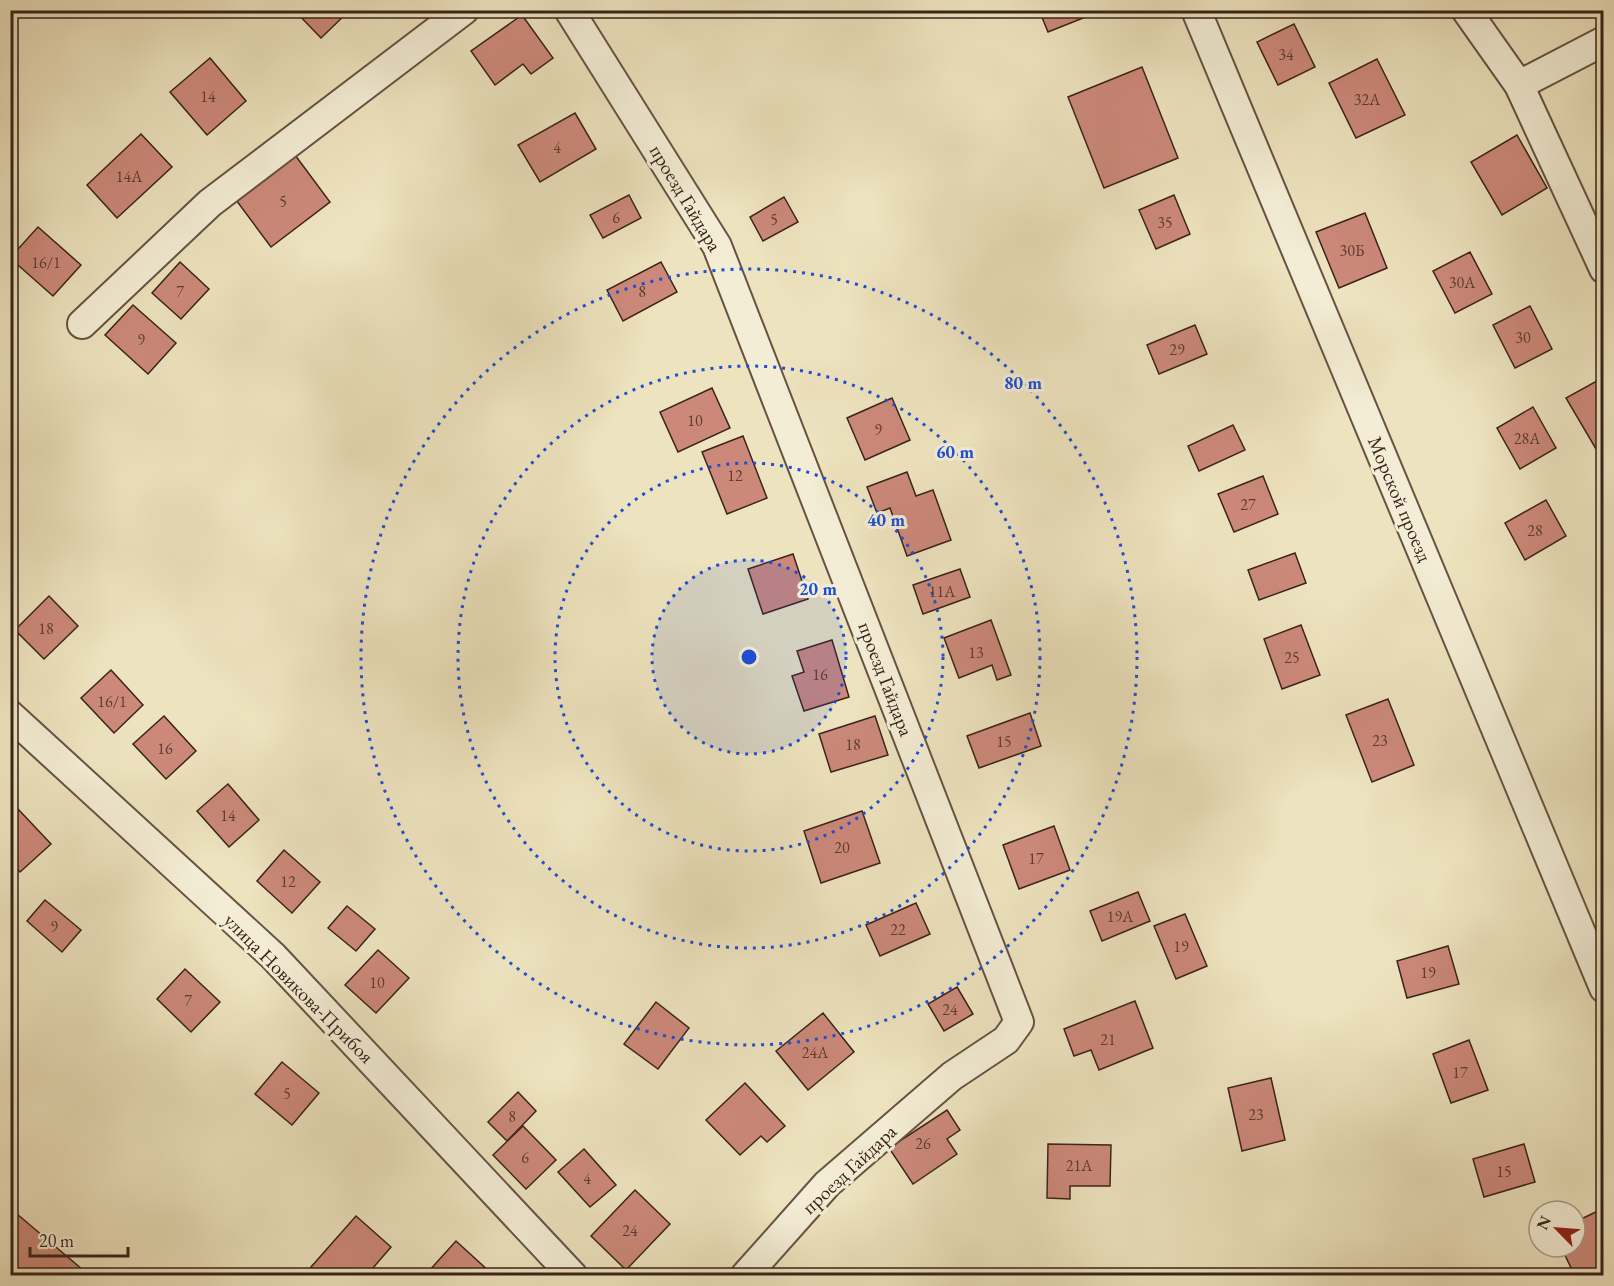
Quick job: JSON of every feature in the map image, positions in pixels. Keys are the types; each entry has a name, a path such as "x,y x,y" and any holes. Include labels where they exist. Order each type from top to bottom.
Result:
{"street":[{"path":"82,324 210,203 464,10"},
{"name":"проезд Гайдара","path":"569,10 717,246 1019,1022 1006,1040 952,1076 827,1184 745,1275"},
{"name":"Морской проезд","path":"1196,10 1604,988"},
{"path":"1466,10 1519,85 1604,269"},
{"path":"1519,85 1604,41"},
{"name":"улица Новикова-Прибоя","path":"10,715 273,956 573,1275"}],"building":[{"path":"294,10 350,10 321,38"},
{"path":"1039,10 1091,10 1093,14 1048,32"},
{"path":"522,15 553,58 531,74 523,64 495,85 471,51"},
{"path":"1294,24 1315,67 1278,85 1257,42"},
{"path":"210,58 246,101 207,135 170,92"},
{"path":"1377,59 1405,115 1356,138 1329,83"},
{"path":"1142,67 1178,158 1104,188 1068,97"},
{"path":"575,113 596,149 540,182 518,145"},
{"path":"141,134 172,167 117,218 87,185"},
{"path":"1517,135 1547,188 1502,215 1471,162"},
{"path":"295,155 330,202 271,247 236,200"},
{"path":"629,195 641,218 603,238 590,215"},
{"path":"1174,195 1190,234 1156,249 1139,210"},
{"path":"784,197 798,222 763,241 750,217"},
{"path":"1365,213 1387,268 1339,288 1316,232"},
{"path":"38,227 81,265 53,296 10,258"},
{"path":"1470,252 1492,294 1455,313 1433,271"},
{"path":"180,262 209,289 181,319 152,293"},
{"path":"661,262 677,292 623,321 607,290"},
{"path":"133,305 176,343 148,374 105,335"},
{"path":"1530,306 1552,349 1515,368 1493,325"},
{"path":"1195,325 1207,354 1159,374 1147,345"},
{"path":"1604,377 1604,444 1596,449 1566,398"},
{"path":"712,388 730,428 678,452 660,412"},
{"path":"892,398 910,440 865,460 847,418"},
{"path":"1533,407 1556,448 1520,469 1497,428"},
{"path":"1233,425 1245,450 1199,471 1188,446"},
{"path":"743,436 767,498 727,514 702,452"},
{"path":"907,472 916,496 933,490 951,540 907,556 890,508 877,513 867,487"},
{"path":"1263,476 1278,514 1234,532 1218,494"},
{"path":"1546,500 1566,536 1525,560 1505,523"},
{"path":"1295,553 1306,583 1259,600 1248,570"},
{"path":"793,554 808,599 763,614 748,569"},
{"path":"960,569 970,597 923,614 913,585"},
{"path":"49,596 78,626 44,659 15,630"},
{"path":"991,620 1011,675 997,680 992,665 959,678 944,638"},
{"path":"1301,625 1320,675 1282,689 1264,639"},
{"path":"832,640 849,697 804,711 792,676 804,672 797,651"},
{"path":"111,670 143,705 114,733 81,698"},
{"path":"1388,699 1414,765 1372,782 1346,715"},
{"path":"1030,713 1041,746 979,768 967,736"},
{"path":"164,716 196,751 166,779 133,744"},
{"path":"875,716 888,755 831,772 819,734"},
{"path":"228,784 259,820 229,847 197,811"},
{"path":"18,809 51,844 20,872 10,861 10,816"},
{"path":"862,811 880,863 821,883 804,831"},
{"path":"1054,826 1070,870 1019,889 1003,845"},
{"path":"284,850 320,882 292,913 257,881"},
{"path":"1138,892 1150,921 1102,941 1090,911"},
{"path":"45,900 81,930 62,952 27,921"},
{"path":"916,903 930,934 880,956 866,925"},
{"path":"347,906 375,929 356,951 328,928"},
{"path":"1185,914 1207,966 1176,979 1154,926"},
{"path":"1448,946 1459,984 1407,998 1397,961"},
{"path":"378,950 409,978 376,1013 345,985"},
{"path":"185,969 220,1002 191,1032 157,999"},
{"path":"957,987 973,1014 944,1031 928,1004"},
{"path":"1135,1001 1153,1048 1099,1070 1091,1050 1074,1056 1064,1029"},
{"path":"656,1002 689,1028 658,1069 624,1044"},
{"path":"823,1013 854,1052 808,1090 776,1051"},
{"path":"1469,1040 1488,1090 1451,1103 1433,1054"},
{"path":"282,1062 319,1093 292,1125 255,1094"},
{"path":"1271,1078 1285,1140 1242,1151 1228,1088"},
{"path":"745,1083 785,1126 767,1142 761,1136 740,1155 706,1120"},
{"path":"518,1092 536,1111 507,1141 488,1122"},
{"path":"947,1110 960,1130 947,1139 957,1154 913,1184 889,1148"},
{"path":"523,1126 556,1160 526,1189 493,1155"},
{"path":"1048,1144 1111,1145 1110,1186 1070,1186 1070,1199 1047,1198"},
{"path":"1524,1144 1535,1182 1484,1197 1473,1159"},
{"path":"584,1149 616,1185 590,1207 558,1172"},
{"path":"635,1190 670,1224 626,1270 591,1236"},
{"path":"10,1208 90,1276 10,1276"},
{"path":"1604,1208 1604,1265 1582,1276 1575,1276 1567,1259 1587,1259 1587,1216"},
{"path":"356,1216 391,1247 366,1276 320,1276 311,1267"},
{"path":"456,1241 491,1273 489,1276 432,1276 428,1272"}]}
